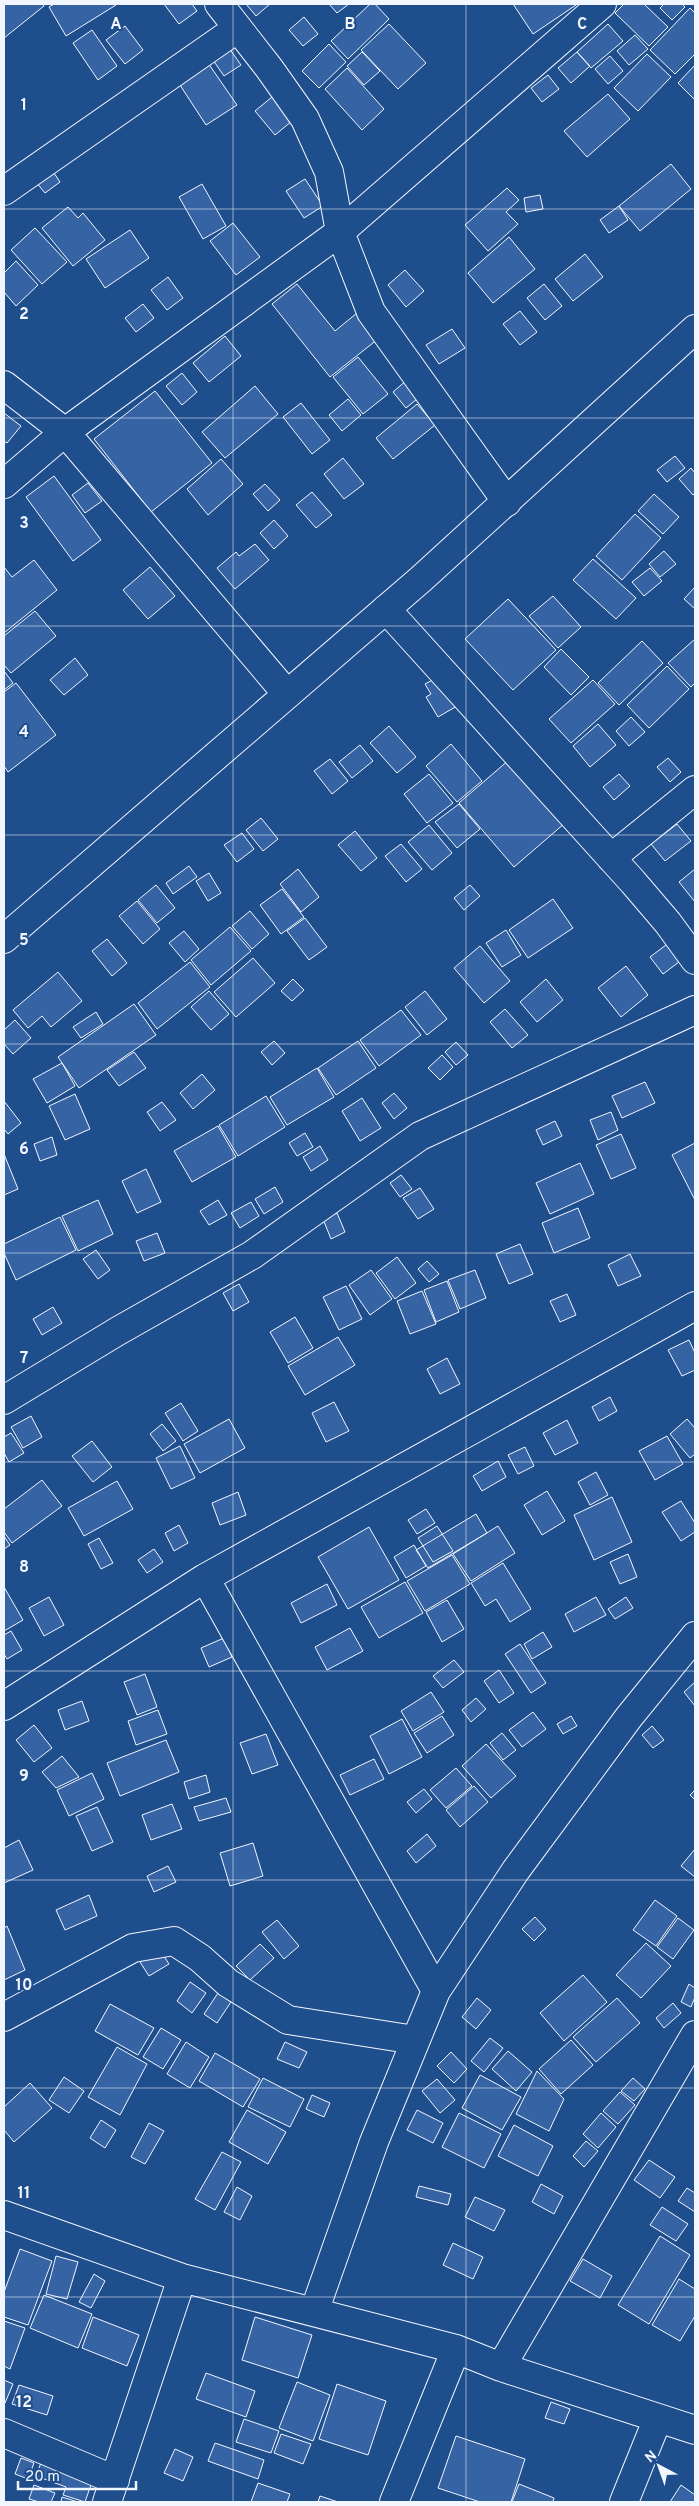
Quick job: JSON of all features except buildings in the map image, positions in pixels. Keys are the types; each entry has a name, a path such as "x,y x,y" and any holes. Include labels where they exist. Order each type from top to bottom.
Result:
{"street":[{"path":"219,4 305,119 329,172 340,232 371,312 507,502"},
{"path":"4,484 65,432 340,232 602,4"},
{"path":"4,191 238,28"},
{"path":"4,939 386,609 507,502 695,329"},
{"path":"4,385 65,432 287,694"},
{"path":"386,609 611,858 668,923 695,960"},
{"path":"611,858 695,790"},
{"path":"4,1400 118,1331 252,1255 420,1136 695,1010"},
{"path":"4,1706 205,1578 695,1306"},
{"path":"205,1578 436,1991"},
{"path":"314,2312 374,2142 436,1991 516,1870 628,1717 695,1636"},
{"path":"4,2017 133,1948 174,1941 200,1958 228,1983 288,2020 415,2040"},
{"path":"501,2367 695,2035"},
{"path":"4,2215 182,2278 456,2349 501,2367 695,2430"},
{"path":"4,2433 111,2491 182,2278"},
{"path":"394,2502 456,2349"},
{"path":"624,2502 658,2418"}]}
